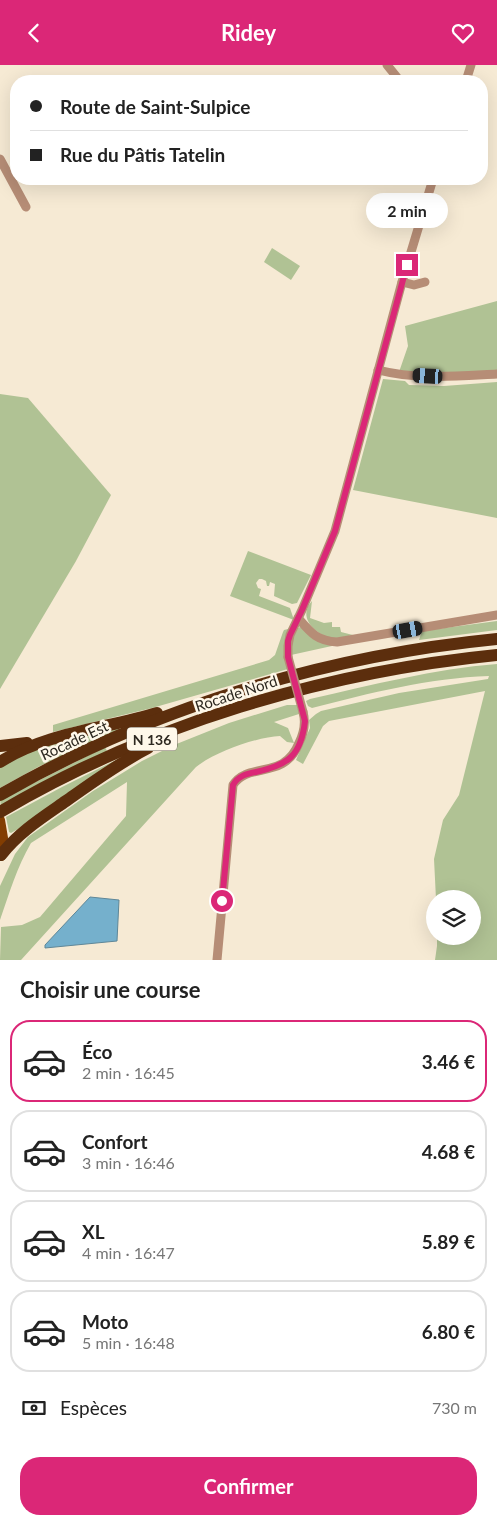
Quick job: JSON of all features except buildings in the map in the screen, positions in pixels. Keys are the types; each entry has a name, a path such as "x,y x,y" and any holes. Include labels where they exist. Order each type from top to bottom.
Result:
{"highway":[{"name":"Rocade Nord","path":"278,680 382,655 497,639"},
{"name":"Rocade Nord","path":"0,813 76,773 176,729 255,703 385,670 497,655"},
{"path":"0,746 44,741 138,718 226,692 278,680"},
{"name":"Rocade Est","path":"0,795 73,757 147,725 208,702 278,680"},
{"path":"0,856 16,837 136,754 195,729 313,687"},
{"path":"0,762 18,751 44,741"}],"main road":[{"path":"0,820 3,834 0,856"}],"street":[{"path":"386,65 395,75"},
{"path":"0,159 10,177"},
{"path":"14,185 26,207"},
{"path":"217,960 233,785 239,777 273,768 286,762 295,752 303,732 305,721 288,657 290,635 335,531 402,282 431,185"},
{"path":"402,282 414,285 425,282"},
{"path":"378,370 399,375 497,374"},
{"path":"298,618 318,638 338,642 497,615"}],"green space":[{"path":"272,248 300,266 291,280 264,262"},
{"path":"497,301 497,371 445,374 399,372 408,346 405,326"},
{"path":"383,379 405,381 409,385 444,386 497,382 497,518 353,490"},
{"path":"0,394 28,398 111,495 76,561 0,689"},
{"path":"248,551 311,575 297,603 292,604 274,596 275,584 270,582 269,586 267,586 266,581 262,579 259,579 256,583 258,588 261,589 259,596 290,608 294,620 230,596"},
{"path":"312,601 310,618 324,623 332,622 332,627 340,627 341,632 353,635 338,638 326,637 313,628 306,615 308,606"},
{"path":"497,621 497,630 419,640 422,631"},
{"path":"300,627 341,644 291,655 291,641"},
{"path":"288,629 288,669 152,708 53,732 53,725 269,660 275,655 284,630"},
{"path":"497,664 497,960 435,960 437,945 481,945 481,890 436,890 434,859 443,820 459,795 485,691 329,721 323,726 303,764 296,760 310,728 309,720 321,711 399,693 488,679 489,676 422,683 312,708 308,706 306,701 357,688 473,666"},
{"path":"287,705 297,705 299,714 274,722 288,728 294,743 287,742 280,736 260,739 236,746 204,761 196,767 21,960 0,960 1,927 22,925 40,917 126,816 127,782 31,843 17,871 0,920 0,886 15,854 28,837 93,791 142,761 174,745 229,723"},
{"path":"119,726 120,729 38,767 0,788 0,767 21,754"},
{"path":"105,747 108,753 1,807 0,800"},
{"path":"120,758 25,825 11,833 9,832 6,817"}],"water":[{"path":"90,897 119,900 117,941 45,948 45,945"}],"route":[{"path":"222,901 233,785 239,777 273,768 286,762 295,752 301,740 305,721 288,657 288,641 335,531 407,265"}]}
